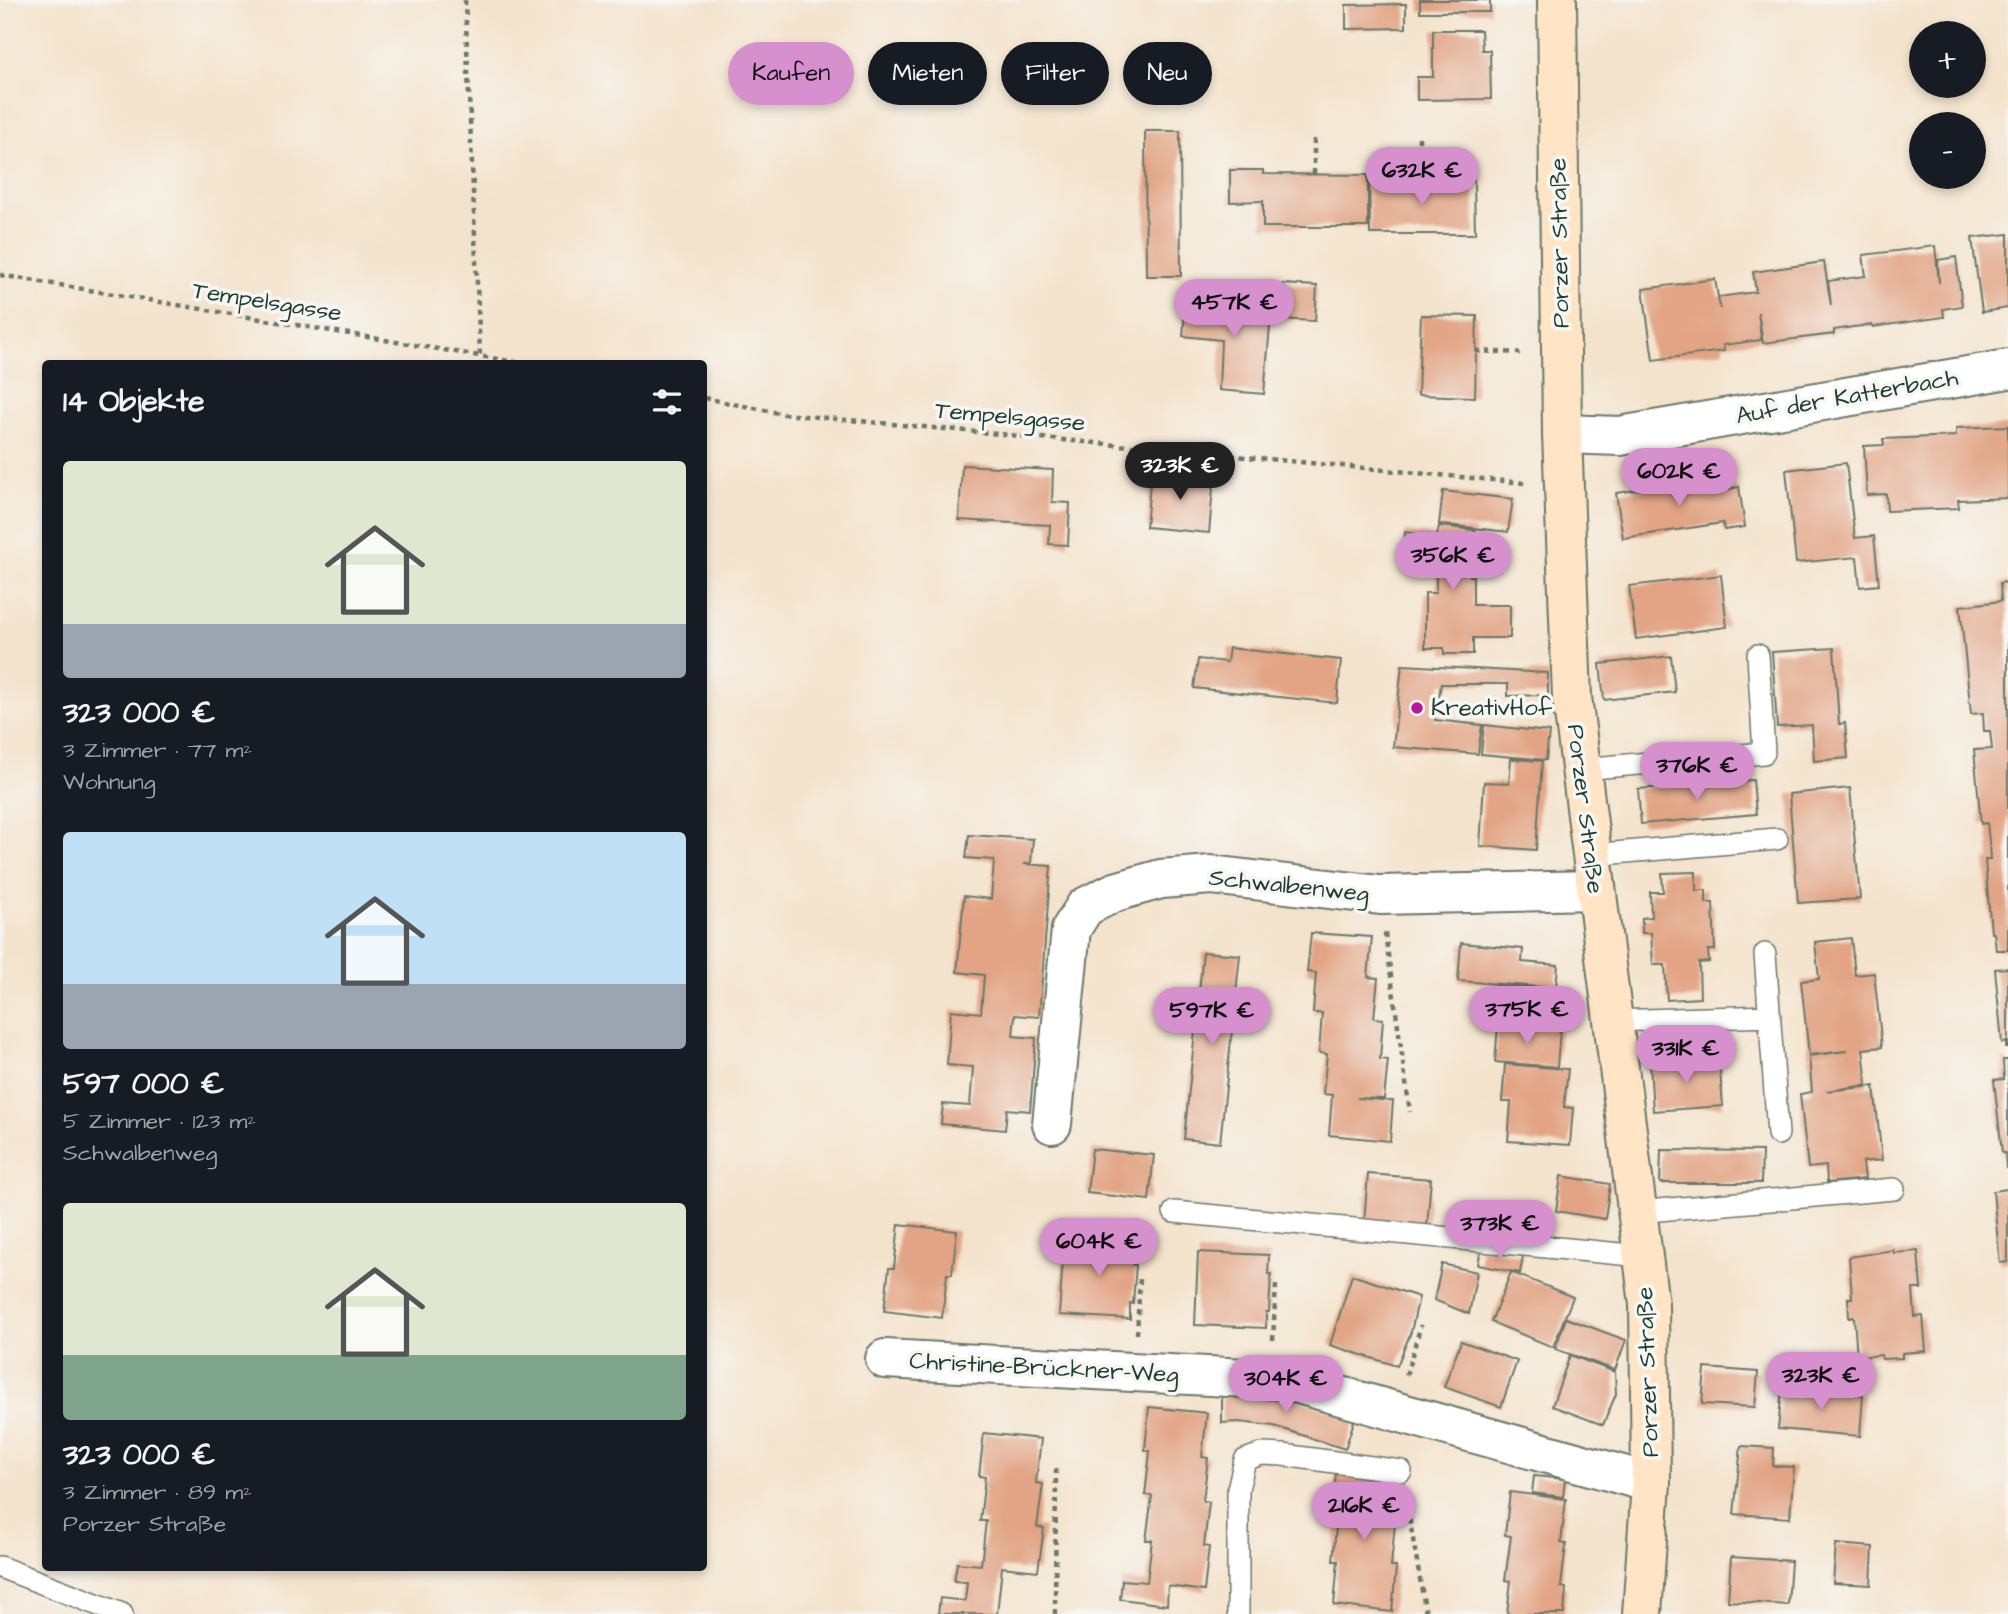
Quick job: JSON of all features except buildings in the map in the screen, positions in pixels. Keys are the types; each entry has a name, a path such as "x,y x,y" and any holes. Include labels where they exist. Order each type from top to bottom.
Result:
{"main road":[{"name":"Porzer Straße","path":"1557,0 1562,434 1572,697 1649,1304 1651,1483 1642,1614"}],"street":[{"name":"Auf der Katterbach","path":"1562,434 1620,436 2008,369"},
{"name":"Schwalbenweg","path":"1052,1124 1071,929 1085,907 1115,892 1161,880 1211,875 1380,895 1593,872"},
{"name":"Christine-Brückner-Weg","path":"885,1359 1284,1380 1651,1483"}],"lane":[{"path":"1581,769 1765,753 1758,655"},
{"path":"1593,872 1777,839"},
{"path":"1765,954 1778,1134"},
{"path":"1612,1021 1770,1016"},
{"path":"1636,1212 1894,1189"},
{"path":"1174,1212 1642,1256"},
{"path":"1238,1614 1238,1489 1245,1460 1261,1454 1283,1455 1401,1471"},
{"path":"0,1567 122,1614"}],"path":[{"path":"465,0 480,355"},
{"path":"1314,136 1314,174"},
{"path":"1419,136 1419,180"},
{"name":"Tempelsgasse","path":"0,275 506,360"},
{"name":"Tempelsgasse","path":"707,399 784,414 1564,486"},
{"path":"1380,895 1410,1112"},
{"path":"1134,1373 1140,1277"},
{"path":"1272,1380 1276,1285"},
{"path":"1394,1411 1421,1325"},
{"path":"1055,1614 1056,1469"},
{"path":"1401,1471 1426,1614"}],"place":[{"name":"KreativHof","path":"1417,708"}]}
